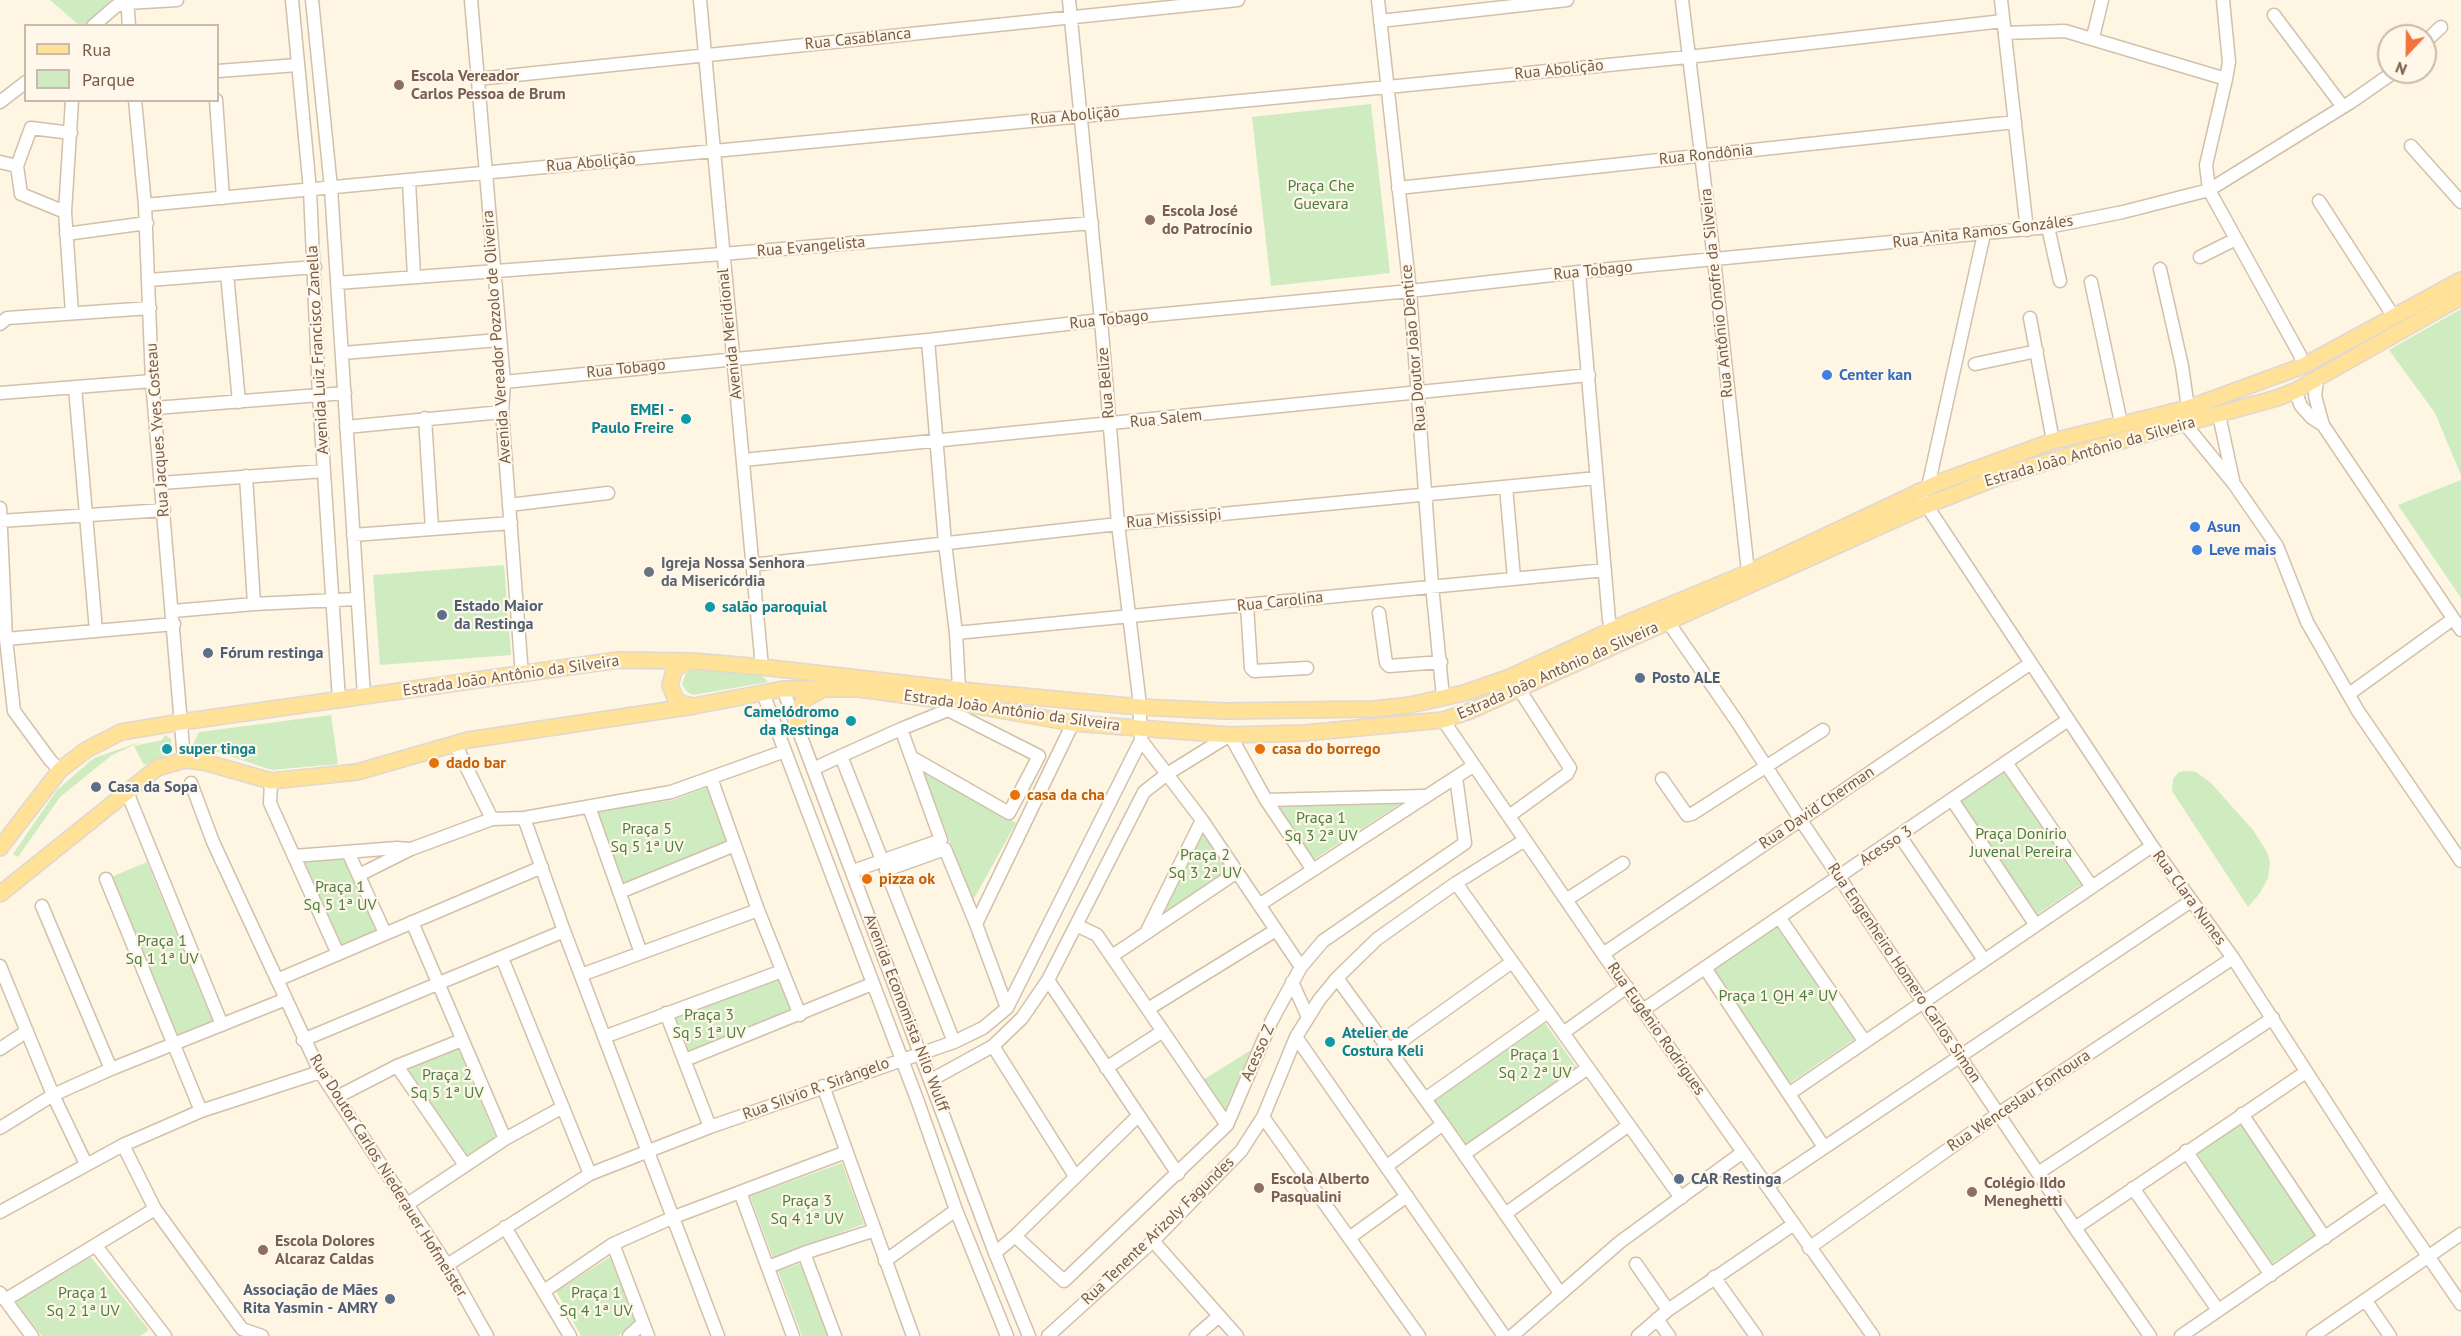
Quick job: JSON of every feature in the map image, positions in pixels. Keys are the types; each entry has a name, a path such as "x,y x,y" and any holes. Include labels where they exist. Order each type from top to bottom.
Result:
{"main road":[{"name":"Estrada João Antônio da Silveira","path":"1749,579 1922,489 2053,441 2188,408 2302,366 2461,280"},
{"name":"Estrada João Antônio da Silveira","path":"0,848 60,770 86,750 121,732 618,660 692,661 762,667 1141,735 1157,730 1230,735 1305,733 1443,720 1470,711 1519,689 1585,651 1664,615 2004,475 2219,415 2295,391 2461,297"},
{"path":"2295,391 2323,355"},
{"name":"Estrada João Antônio da Silveira","path":"0,894 129,798 157,768 184,760 204,762 271,781 357,772 468,740 694,706 783,689 859,689 951,700 1225,711 1374,709 1410,705 1464,693 1585,651 1612,630 1633,629"},
{"path":"692,661 679,666 671,678 670,685 675,698 687,706 694,706"},
{"path":"762,667 783,689"},
{"path":"797,726 800,707 813,693 823,690"},
{"path":"1410,705 1430,711 1443,720"},
{"path":"1157,730 1154,724 1163,718 1198,717 1225,711"}],"street":[{"path":"95,24 116,6 127,1 177,0"},
{"name":"Avenida Luiz Francisco Zanella","path":"292,0 310,190 324,471 339,700"},
{"name":"Avenida Luiz Francisco Zanella","path":"312,0 331,188 364,696"},
{"name":"Avenida Vereador Pozzolo de Oliveira","path":"471,0 484,174 504,382 502,412 522,675"},
{"name":"Avenida Meridional","path":"700,0 762,667"},
{"name":"Rua Belize","path":"1069,0 1082,115 1118,524 1140,707 1141,735"},
{"name":"Rua Casablanca","path":"477,79 1238,0"},
{"name":"Rua Doutor João Dentice","path":"1378,0 1410,291 1432,585 1443,698"},
{"path":"1380,21 1567,0"},
{"name":"Rua Antônio Onofre da Silveira","path":"1682,0 1714,259 1749,579"},
{"path":"2001,0 2027,230"},
{"path":"2093,37 2102,0"},
{"path":"2223,0 2229,62 2206,165 2209,190 2300,355 2302,366"},
{"path":"127,1 129,24"},
{"path":"2274,15 2343,107"},
{"name":"Rua Abolição","path":"146,205 2004,27 2065,31 2093,37 2158,60 2226,79"},
{"path":"2437,31 2441,27"},
{"path":"219,71 297,65"},
{"path":"0,102 24,84"},
{"name":"Rua Anita Ramos Gonzáles","path":"1714,259 2027,230 2123,212 2209,190 2377,84"},
{"path":"72,102 64,212 72,313"},
{"name":"Rua Jacques Yves Costeau","path":"135,102 146,205 152,381 184,760"},
{"path":"216,102 223,198"},
{"name":"Rua Rondônia","path":"1398,188 2014,122"},
{"path":"64,212 21,195 17,166 31,128 71,133"},
{"path":"2411,146 2461,202"},
{"path":"0,162 17,166"},
{"path":"409,181 414,277"},
{"path":"2319,201 2394,317"},
{"path":"66,234 147,223"},
{"name":"Rua Evangelista","path":"337,283 1092,223"},
{"path":"2048,227 2060,280"},
{"path":"1922,489 1984,234"},
{"path":"2200,257 2236,239"},
{"name":"Rua Tobago","path":"504,382 1714,259"},
{"path":"148,280 315,267"},
{"path":"2160,268 2182,366 2188,408"},
{"path":"1579,272 1609,620 1612,630"},
{"path":"227,274 239,402"},
{"path":"2091,282 2121,423"},
{"path":"0,324 7,318 150,308"},
{"path":"2030,318 2053,441"},
{"path":"342,353 499,340"},
{"path":"928,340 945,543 956,633 951,700"},
{"path":"1975,364 2037,351"},
{"name":"Rua Salem","path":"742,460 1418,394 1589,375"},
{"path":"2317,380 2315,396 2323,425 2461,630"},
{"path":"0,393 152,381"},
{"path":"75,387 96,631"},
{"path":"2295,391 2301,406 2312,418 2323,425"},
{"path":"155,408 345,393"},
{"path":"346,426 502,412"},
{"path":"2219,415 2234,484"},
{"path":"425,418 432,529"},
{"path":"2185,424 2234,484 2277,546 2307,622 2349,694 2461,861"},
{"path":"161,483 324,471"},
{"path":"246,476 254,604"},
{"name":"Rua Mississipi","path":"751,565 1118,524 1597,478"},
{"path":"1506,487 1514,578"},
{"name":"Rua Clara Nunes","path":"1922,489 1925,506 2152,846 2233,958 2386,1195 2461,1304"},
{"path":"510,505 608,493"},
{"path":"60,770 14,711 6,639 0,517 164,510"},
{"path":"353,535 511,523"},
{"name":"Rua Carolina","path":"956,633 1130,618 1432,585 1605,570"},
{"path":"173,611 356,598"},
{"path":"1247,605 1251,668 1254,671 1307,668"},
{"path":"1379,613 1386,663 1389,666 1441,662"},
{"name":"Rua Engenheiro Homero Carlos Simon","path":"1664,615 1959,1056 2150,1336"},
{"path":"2349,694 2454,619"},
{"path":"6,639 174,624"},
{"name":"Rua David Cherman","path":"1603,954 2031,663"},
{"name":"Avenida Economista Nilo Wulff","path":"783,689 995,1252 1029,1336"},
{"path":"1509,816 1567,774 1570,768 1519,689"},
{"name":"Avenida Economista Nilo Wulff","path":"763,693 902,1059 956,1209 1007,1336"},
{"path":"813,769 901,729 951,700"},
{"path":"911,757 1009,813 1039,756 951,700"},
{"name":"Rua Eugênio Rodrigues","path":"1443,720 1603,954 1873,1336"},
{"name":"Acesso 3","path":"1643,1010 1953,801 2068,720"},
{"path":"976,924 1073,723"},
{"path":"901,729 1006,1008"},
{"path":"1662,779 1687,815 1692,814 1823,730"},
{"path":"1141,735 1202,820 1301,967"},
{"name":"Rua Sílvio R. Sirângelo","path":"447,1265 590,1174 823,1086 954,1042 983,1028 1006,1008 1141,735"},
{"path":"931,1080 993,1046 1022,1018 1048,980 1144,792 1167,774 1230,735 1266,800 1312,870"},
{"path":"455,744 492,819"},
{"path":"359,875 411,849 492,819 524,818 671,792 785,751"},
{"path":"841,756 882,860"},
{"path":"2007,764 2092,888"},
{"path":"1259,905 1473,766"},
{"name":"Acesso Z","path":"1015,1236 1064,1281 1227,1125 1272,1020 1301,967 1323,941 1465,843 1456,777"},
{"path":"711,778 758,910 800,1015"},
{"path":"271,781 270,803 338,954"},
{"name":"Rua Doutor Carlos Niederauer Hofmeister","path":"191,783 213,842 303,1040 320,1072 447,1265 487,1336"},
{"path":"1266,800 1425,796"},
{"path":"129,798 222,1025"},
{"path":"1953,801 2035,924"},
{"path":"589,807 641,953"},
{"path":"524,818 564,931 718,1336"},
{"path":"1145,934 1202,820"},
{"path":"1900,836 1984,960"},
{"name":"Rua Tenente Arizoly Fagundes","path":"1048,1336 1152,1241 1241,1151 1263,1118 1296,1037 1337,978 1377,939 1456,883 1525,840"},
{"path":"853,872 882,860 943,844"},
{"path":"943,844 886,870 954,1042"},
{"path":"620,892 735,845"},
{"path":"1790,1094 2152,846"},
{"path":"294,856 397,848 411,849"},
{"path":"348,852 385,933"},
{"path":"1566,900 1623,862"},
{"path":"277,980 542,867"},
{"path":"1112,956 1237,872"},
{"path":"106,879 201,1111"},
{"path":"1456,883 1681,1198"},
{"path":"1767,1186 2191,901"},
{"path":"42,906 111,1069"},
{"path":"581,975 758,910"},
{"path":"1779,917 1865,1042"},
{"path":"412,922 505,1139"},
{"path":"1076,925 1098,935 1227,1125"},
{"path":"1148,1009 1276,930"},
{"path":"303,1040 564,931"},
{"path":"502,958 590,1174"},
{"name":"Rua Wenceslau Fontoura","path":"1809,1248 1998,1113 2233,958"},
{"path":"1389,1050 1512,962"},
{"path":"1705,968 1824,1147"},
{"path":"1,970 53,1095 86,1164"},
{"path":"604,1037 782,971"},
{"path":"1337,978 1443,1124 1560,1293"},
{"path":"1048,980 1178,1174"},
{"path":"1292,982 1308,1017"},
{"path":"685,1060 872,984"},
{"path":"1563,1033 1627,987"},
{"path":"0,1128 53,1095 111,1069 286,999"},
{"path":"1425,1100 1548,1012"},
{"path":"666,1013 710,1127"},
{"path":"2038,1173 2273,1018"},
{"path":"0,1049 27,1031"},
{"path":"1106,1068 1163,1031"},
{"path":"1296,1037 1504,1336"},
{"path":"337,1097 397,1066 462,1040"},
{"path":"993,1046 1075,1176"},
{"path":"397,1066 465,1165"},
{"path":"1464,1154 1588,1068"},
{"path":"0,1212 123,1145 201,1111 320,1072"},
{"path":"2075,1228 2306,1072"},
{"path":"823,1086 913,1336"},
{"path":"406,1205 505,1139 563,1107"},
{"path":"2242,1114 2325,1238"},
{"path":"995,1252 1015,1236 1138,1116"},
{"path":"1263,1118 1419,1336"},
{"path":"1387,1166 1443,1124"},
{"path":"1505,1214 1629,1125"},
{"path":"123,1145 155,1209 242,1329 262,1336"},
{"path":"2186,1151 2271,1275"},
{"path":"544,1291 613,1244 674,1217 846,1152"},
{"path":"1512,1336 1620,1242 1743,1152"},
{"path":"2133,1188 2218,1310"},
{"path":"740,1192 793,1336"},
{"path":"2181,1336 2386,1195"},
{"path":"1349,1238 1407,1196"},
{"path":"32,1336 2,1297 96,1246 155,1209"},
{"path":"885,1261 956,1209"},
{"path":"1638,1336 1668,1310 1794,1224"},
{"path":"505,1227 570,1336"},
{"path":"768,1267 874,1230"},
{"path":"2313,1336 2461,1234"},
{"path":"1152,1241 1237,1336"},
{"path":"613,1244 648,1336"},
{"path":"96,1246 161,1335"},
{"path":"804,1253 836,1336"},
{"path":"1636,1264 1668,1310"},
{"path":"1714,1277 1756,1336"},
{"path":"2366,1301 2390,1336"},
{"path":"1196,1336 1219,1316"},
{"path":"1656,1319 1669,1336"},
{"path":"629,1336 643,1323"}],"green space":[{"path":"50,0 111,0 85,24 78,24"},
{"name":"Praça Che Guevara","path":"1371,104 1390,273 1271,286 1252,117"},
{"path":"2461,309 2461,475 2435,413 2389,350"},
{"path":"2461,480 2461,598 2398,505"},
{"name":"Estado Maior da Restinga","path":"504,565 511,655 380,665 373,575"},
{"path":"694,669 759,673 768,682 693,695 686,691 682,684 686,673"},
{"path":"331,715 338,764 272,770 193,744 199,732"},
{"path":"165,735 171,739 172,754 144,765 134,746 162,740"},
{"path":"143,741 112,755 60,797 18,857 13,854 57,790 94,758"},
{"name":"Praça Donírio Juvenal Pereira","path":"2006,771 2082,884 2036,915 1960,802"},
{"path":"2179,772 2196,772 2211,783 2253,830 2267,852 2270,861 2268,878 2260,893 2248,907 2172,791 2173,779"},
{"path":"924,773 1016,823 972,902"},
{"name":"Praça 5 Sq 5 1ª UV","path":"707,787 729,843 624,884 596,812 673,800"},
{"name":"Praça 1 Sq 3 2ª UV","path":"1403,802 1313,860 1277,804"},
{"name":"Praça 2 Sq 3 2ª UV","path":"1202,831 1230,870 1157,921"},
{"name":"Praça 1 Sq 5 1ª UV","path":"343,857 376,930 341,946 303,862"},
{"name":"Praça 1 Sq 1 1ª UV","path":"147,862 213,1022 177,1037 111,877"},
{"name":"Praça 1 QH 4ª UV","path":"1778,925 1856,1038 1790,1083 1712,970"},
{"name":"Praça 3 Sq 5 1ª UV","path":"779,976 793,1013 689,1054 673,1016"},
{"name":"Praça 1 Sq 2 2ª UV","path":"1545,1023 1577,1068 1464,1146 1433,1102"},
{"name":"Praça 2 Sq 5 1ª UV","path":"458,1048 496,1138 466,1158 408,1069"},
{"path":"1251,1050 1224,1113 1203,1080"},
{"path":"2240,1123 2315,1235 2271,1264 2196,1152"},
{"name":"Praça 3 Sq 4 1ª UV","path":"842,1163 864,1224 773,1258 750,1196"},
{"name":"Praça 1 Sq 2 1ª UV","path":"91,1257 149,1330 140,1336 42,1336 15,1301"},
{"name":"Praça 1 Sq 4 1ª UV","path":"610,1257 635,1322 618,1336 581,1336 556,1291"},
{"path":"802,1263 829,1336 802,1336 778,1271"}],"place":[{"name":"Escola Vereador Carlos Pessoa de Brum","path":"399,85"},
{"name":"Escola José do Patrocínio","path":"1150,220"},
{"name":"Center kan","path":"1827,375"},
{"name":"EMEI - Paulo Freire","path":"686,419"},
{"name":"Asun","path":"2195,527"},
{"name":"Leve mais","path":"2197,550"},
{"name":"Igreja Nossa Senhora da Misericórdia","path":"649,572"},
{"name":"salão paroquial","path":"710,607"},
{"name":"Estado Maior da Restinga","path":"442,615"},
{"name":"Fórum restinga","path":"208,653"},
{"name":"Posto ALE","path":"1640,678"},
{"name":"Camelódromo da Restinga","path":"851,721"},
{"name":"super tinga","path":"167,749"},
{"name":"casa do borrego","path":"1260,749"},
{"name":"dado bar","path":"434,763"},
{"name":"Casa da Sopa","path":"96,787"},
{"name":"casa da cha","path":"1015,795"},
{"name":"pizza ok","path":"867,879"},
{"name":"Atelier de Costura Keli","path":"1330,1042"},
{"name":"CAR Restinga","path":"1679,1179"},
{"name":"Escola Alberto Pasqualini","path":"1259,1188"},
{"name":"Colégio Ildo Meneghetti","path":"1972,1192"},
{"name":"Escola Dolores Alcaraz Caldas","path":"263,1250"},
{"name":"Associação de Mães Rita Yasmin - AMRY","path":"390,1299"}]}
